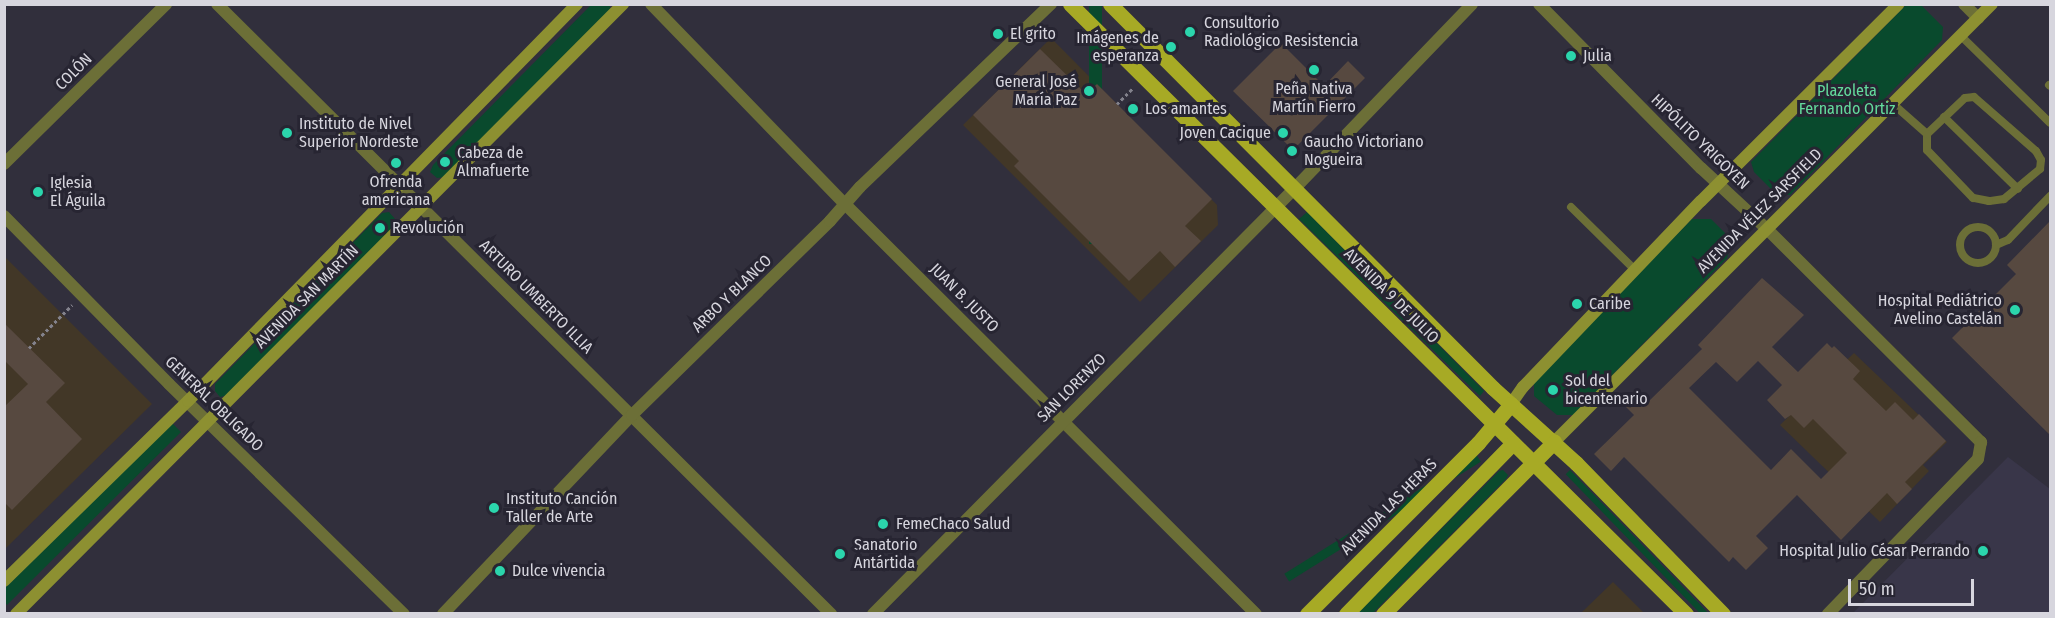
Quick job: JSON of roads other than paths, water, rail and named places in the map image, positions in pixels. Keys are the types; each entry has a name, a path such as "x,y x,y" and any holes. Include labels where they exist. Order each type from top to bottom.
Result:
{"main road":[{"name":"AVENIDA SAN MARTÍN","path":"4,581 188,401 577,4"},
{"name":"AVENIDA SAN MARTÍN","path":"16,614 623,4"},
{"name":"AVENIDA 9 DE JULIO","path":"1070,4 1686,614"},
{"name":"AVENIDA 9 DE JULIO","path":"1110,4 1296,187 1511,405 1554,442 1722,614"},
{"path":"1495,424 1522,387 1718,184 1899,4"},
{"name":"AVENIDA VÉLEZ SARSFIELD","path":"1554,442 1992,4"},
{"name":"AVENIDA LAS HERAS","path":"1307,614 1495,424"},
{"path":"1383,614 1554,442"},
{"path":"1346,614 1513,443"}],"street":[{"name":"COLÓN","path":"4,164 166,4"},
{"name":"ARTURO UMBERTO ILLIA","path":"217,4 831,614"},
{"name":"JUAN B. JUSTO","path":"651,4 846,205 1064,419 1256,614"},
{"name":"ARBO Y BLANCO","path":"443,614 632,415 846,205 860,187 1051,4"},
{"name":"SAN LORENZO","path":"873,614 1296,187 1472,4"},
{"name":"HIPÓLITO YRIGOYEN","path":"1539,4 1718,184 1768,230 1981,442 1978,459 1828,614"},
{"path":"1964,4 1978,18"},
{"name":"GENERAL OBLIGADO","path":"4,216 404,614"}],"lane":[{"path":"1960,36 2050,123"},
{"path":"1974,97 2036,151 2041,160 2040,169 2004,199 1989,201 1973,198 1927,150 1927,134 1944,117 1965,98 1974,97"},
{"path":"1893,104 1927,134"},
{"path":"1944,117 2018,189"},
{"path":"1996,245 1992,233 1981,227 1969,229 1964,233 1960,245 1964,256 1975,262 1987,260 1996,245 2008,240 2050,196"},
{"path":"1571,207 1635,270"}],"place":[{"name":"Consultorio Radiológico Resistencia","path":"1190,32"},
{"name":"El grito","path":"998,34"},
{"name":"Imágenes de esperanza","path":"1171,47"},
{"name":"Julia","path":"1571,56"},
{"name":"Peña Nativa Martín Fierro","path":"1314,70"},
{"name":"General José María Paz","path":"1089,91"},
{"name":"Los amantes","path":"1133,109"},
{"name":"Instituto de Nivel Superior Nordeste","path":"287,133"},
{"name":"Joven Cacique","path":"1283,133"},
{"name":"Gaucho Victoriano Nogueira","path":"1292,151"},
{"name":"Cabeza de Almafuerte","path":"445,162"},
{"name":"Ofrenda americana","path":"396,163"},
{"name":"Iglesia El Águila","path":"38,192"},
{"name":"Revolución","path":"380,228"},
{"name":"Caribe","path":"1577,304"},
{"name":"Hospital Pediátrico Avelino Castelán","path":"2015,310"},
{"name":"Sol del bicentenario","path":"1553,390"},
{"name":"Instituto Canción Taller de Arte","path":"494,508"},
{"name":"FemeChaco Salud","path":"883,524"},
{"name":"Hospital Julio César Perrando","path":"1983,551"},
{"name":"Sanatorio Antártida","path":"840,554"},
{"name":"Dulce vivencia","path":"500,571"}],"park label":[{"name":"Plazoleta Fernando Ortiz","path":"1847,100"}]}
